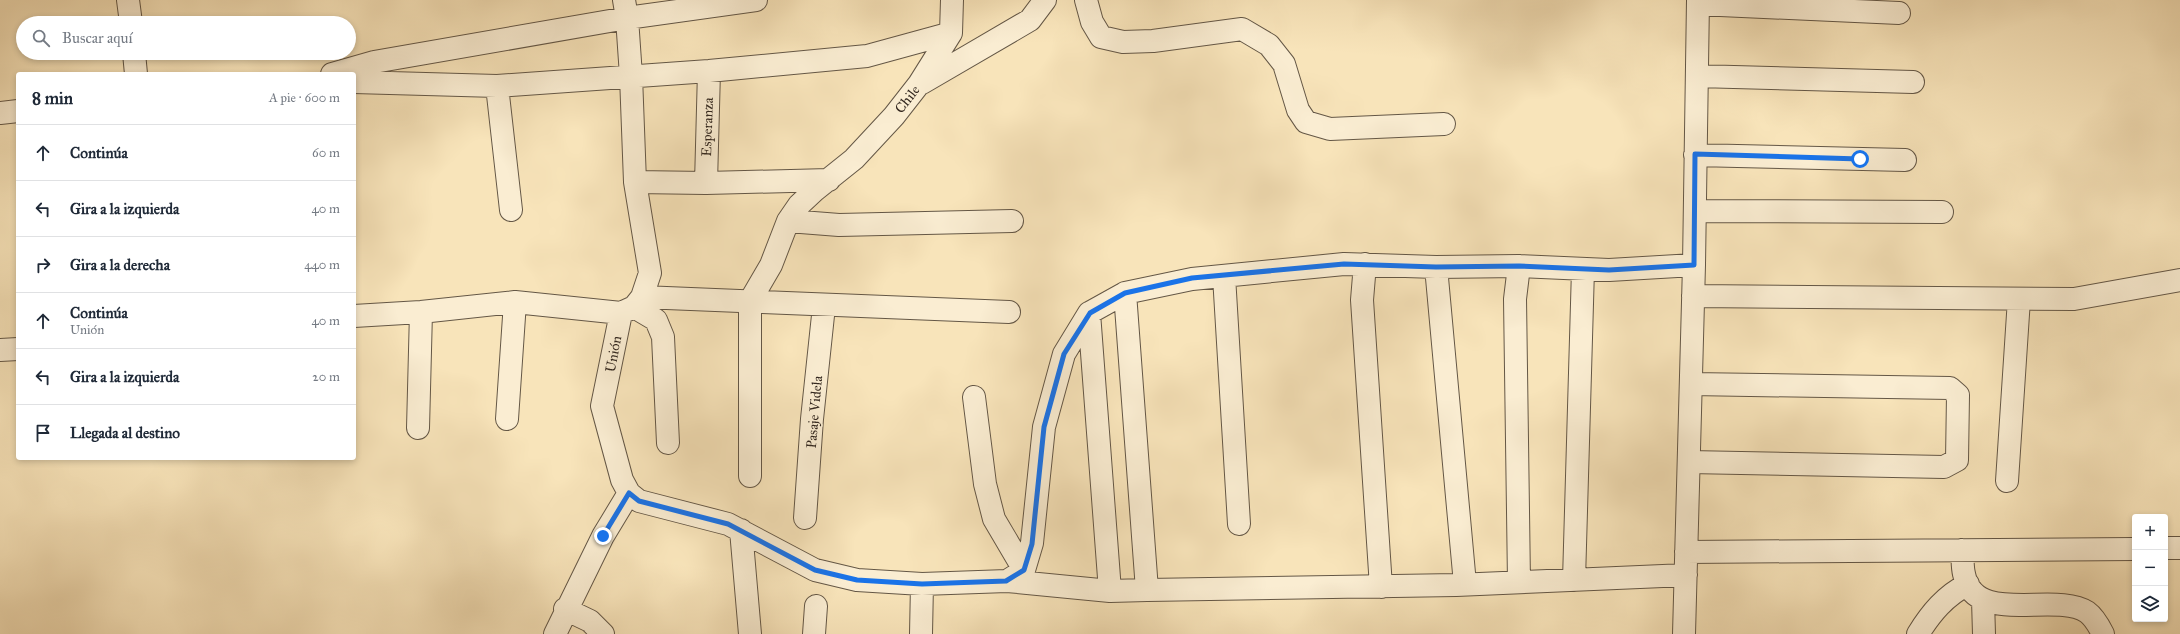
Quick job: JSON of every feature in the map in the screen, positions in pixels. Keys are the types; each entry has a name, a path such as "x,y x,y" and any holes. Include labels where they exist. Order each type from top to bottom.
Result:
{"street":[{"path":"128,0 130,16"},
{"path":"339,72 374,62 626,9 756,0"},
{"name":"Chile","path":"794,213 854,159 894,116 919,84 950,33 952,0"},
{"path":"919,84 1030,20 1045,0"},
{"path":"1086,0 1092,22 1101,37 1123,42 1153,41 1242,29 1269,45 1284,64 1298,110 1306,122 1330,129 1444,124"},
{"path":"1684,634 1694,265 1698,2 1899,13"},
{"name":"Unión","path":"626,9 631,76 635,182 650,273 632,306 602,406 622,480 629,493"},
{"path":"356,82 497,86 709,71 867,56 950,33"},
{"path":"135,60 136,72"},
{"name":"Esperanza","path":"706,183 709,71"},
{"path":"1697,76 1913,82"},
{"path":"497,86 511,210"},
{"path":"0,113 16,111"},
{"path":"1695,154 1905,160"},
{"path":"635,182 706,183 829,180"},
{"path":"1695,211 1942,212"},
{"path":"750,476 750,302 771,265 794,213 839,225 1012,221"},
{"path":"1015,575 1032,544 1044,427 1064,354 1090,313 1125,293 1192,278 1344,264 1436,267 1519,266 1609,270 1694,265"},
{"path":"1365,264 1362,300 1381,587"},
{"path":"1519,266 1515,299 1519,582"},
{"path":"1436,267 1465,584"},
{"path":"1574,580 1583,269"},
{"path":"1224,276 1239,524"},
{"path":"1693,296 2074,299 2180,280"},
{"path":"1125,293 1147,590"},
{"path":"2006,482 2019,299"},
{"path":"507,419 515,302"},
{"path":"356,316 421,312 515,302 632,306 750,302 1009,312"},
{"path":"632,306 656,320 663,337 668,443"},
{"name":"Pasaje Videla","path":"805,518 812,419 824,306"},
{"path":"418,428 421,312"},
{"path":"1090,313 1110,591"},
{"path":"0,350 16,349"},
{"path":"1689,462 1944,467 1957,460 1958,395 1950,388 1691,384"},
{"path":"974,397 985,484 992,514 1015,575"},
{"path":"555,634 565,609 603,536 629,493 639,501 728,524 815,570 857,580 922,584 1015,575 1110,591 1381,587 1686,575"},
{"path":"741,530 750,634"},
{"path":"1686,552 2132,548"},
{"path":"2168,548 2180,548"},
{"path":"1962,550 1964,575 1974,594 1983,600 1999,604 2073,606 2087,612 2098,624 2102,634"},
{"path":"921,634 922,584"},
{"path":"1918,634 1937,607 1951,593 1968,584"},
{"path":"1983,600 1984,634"},
{"path":"814,634 816,606"},
{"path":"565,609 590,621 603,634"}],"route":[{"path":"603,536 629,493 639,501 728,524 815,570 857,580 922,584 1006,581 1024,570 1032,544 1044,427 1064,354 1090,313 1125,293 1192,278 1344,264 1436,267 1478,265 1609,270 1694,265 1695,154 1860,159"}]}
